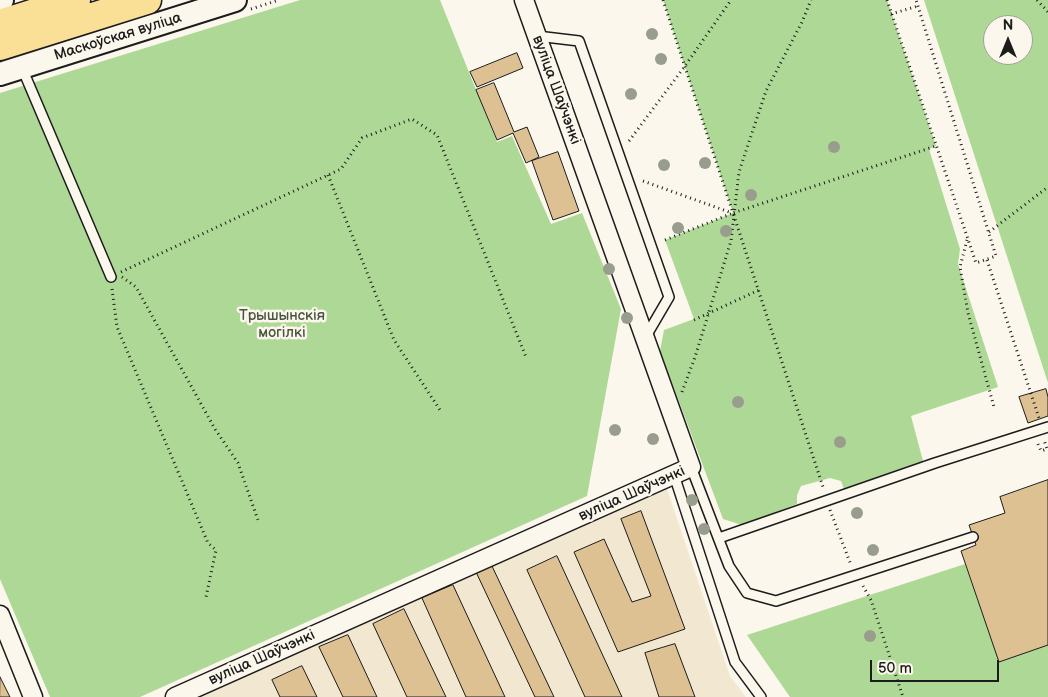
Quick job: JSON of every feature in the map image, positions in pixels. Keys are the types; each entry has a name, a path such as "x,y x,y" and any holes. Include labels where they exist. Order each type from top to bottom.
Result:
{"main road":[{"path":"0,24 76,0"},
{"name":"Маскоўская вуліца","path":"0,46 147,0"}],"street":[{"name":"Маскоўская вуліца","path":"0,74 235,0"},
{"name":"вуліца Шаўчэнкі","path":"175,697 691,468 524,0"},
{"path":"0,615 33,697"}],"lane":[{"path":"537,36 579,41 670,297 645,338"},
{"path":"22,67 111,277"},
{"path":"719,538 971,451 1045,430"},
{"path":"691,468 729,566 747,593 776,601 973,537"},
{"path":"674,475 735,662 761,697"}],"path":[{"path":"663,0 827,500 848,561 853,568"},
{"path":"629,141 731,0"},
{"path":"673,416 695,357 731,240 739,172 766,91 802,22 811,0"},
{"path":"887,0 976,263 996,256 916,0"},
{"path":"1037,0 1048,12"},
{"path":"892,14 918,6"},
{"path":"259,523 238,464 215,429 136,287 117,274 342,169 362,138 412,119 437,135 526,357"},
{"path":"665,240 733,213 936,146"},
{"path":"328,175 394,340 440,410"},
{"path":"643,181 733,213"},
{"path":"989,232 1048,187"},
{"path":"968,238 960,267 968,313 994,407"},
{"path":"987,260 1045,430 1048,445"},
{"path":"111,277 117,327 208,543 216,550 206,597"},
{"path":"694,320 759,290"},
{"path":"862,584 871,600 903,697"}],"shaded area":[{"path":"666,486 730,676 746,697 194,697"}],"green space":[{"name":"Трышынскія могілкі","path":"300,0 440,0 497,142 512,136 551,224 582,213 621,309 587,496 140,697 50,697 0,579 0,93"},
{"path":"663,0 887,0 936,146 929,149 960,249 958,264 998,387 911,416 923,461 844,489 841,481 830,478 801,486 797,495 797,504 742,525 723,519 660,351 664,330 694,319 665,240 733,213"},
{"path":"924,0 1048,0 1048,383"},
{"path":"965,564 999,661 1048,645 1048,697 790,697 747,635"}],"building":[{"path":"517,53 523,68 477,87 470,72"},
{"path":"494,83 514,132 527,127 539,157 526,163 513,133 497,140 476,90"},
{"path":"558,152 579,211 553,220 532,161"},
{"path":"1046,389 1048,416 1028,423 1019,397"},
{"path":"1048,480 1048,645 999,662 961,551 976,545 969,525 1005,513 1000,497"},
{"path":"641,511 685,629 618,652 574,552 604,539 632,602 651,596 621,519"},
{"path":"557,556 622,697 585,697 527,570"},
{"path":"491,564 554,697 535,697 476,572"},
{"path":"453,585 505,697 466,697 422,598"},
{"path":"404,609 446,697 407,697 373,624"},
{"path":"348,635 377,697 343,697 319,647"},
{"path":"675,644 695,697 659,697 645,653"},
{"path":"302,666 317,697 280,697 272,680"},
{"path":"0,677 10,697 0,697"}]}
